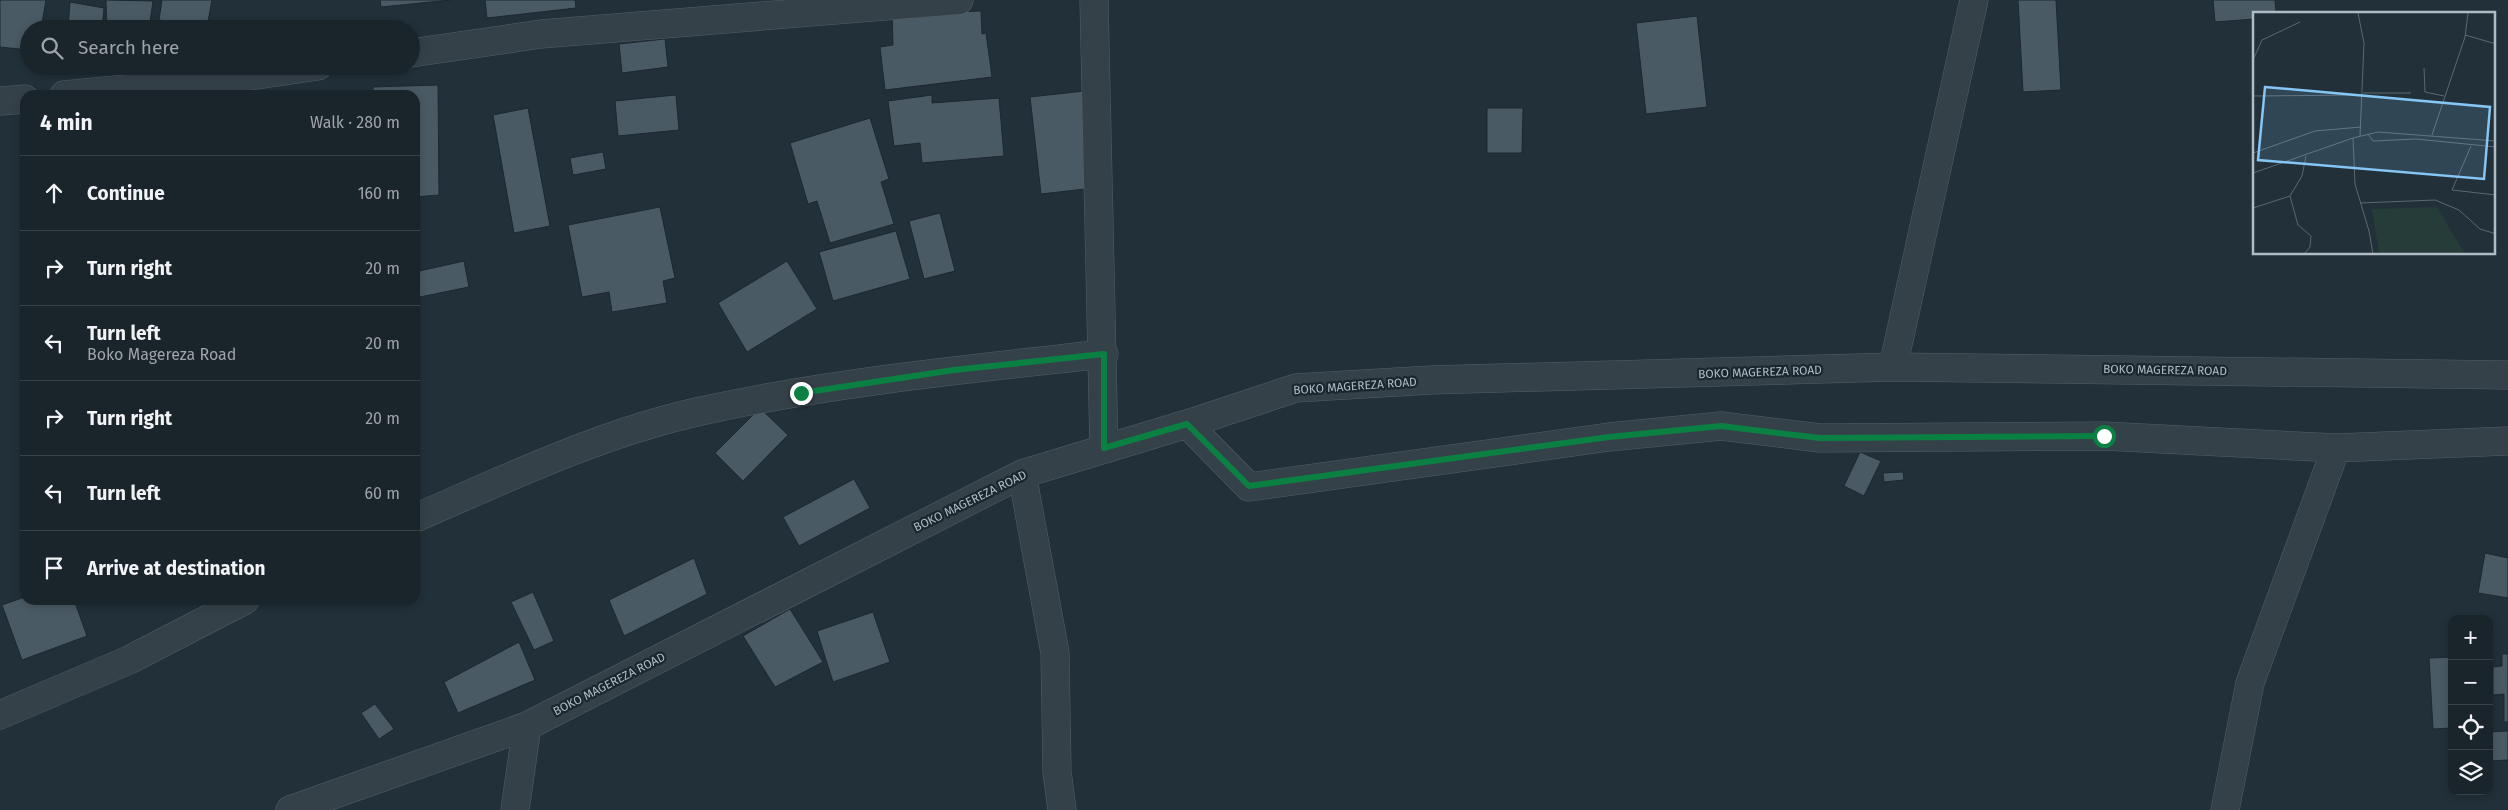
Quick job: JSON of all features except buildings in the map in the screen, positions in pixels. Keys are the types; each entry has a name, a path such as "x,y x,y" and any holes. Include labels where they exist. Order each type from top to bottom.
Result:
{"street":[{"path":"420,52 541,34 959,0"},
{"path":"1094,0 1104,354 1104,448"},
{"path":"1893,367 1974,0"},
{"path":"115,90 256,75"},
{"path":"0,101 20,99"},
{"path":"420,516 595,442 700,412 801,393 954,370 1104,354"},
{"name":"BOKO MAGEREZA ROAD","path":"290,810 526,726 1022,474 1187,424 1296,388 1431,380 1893,367 2508,375"},
{"path":"1187,424 1249,486 1609,437 1721,426 1820,438 2104,436 2336,448 2508,441"},
{"path":"2225,810 2250,683 2336,448"},
{"path":"1022,474 1055,653 1056,772 1062,810"},
{"path":"0,715 128,660 235,605"},
{"path":"515,810 526,726"}],"route":[{"path":"801,393 954,370 1104,354 1104,448 1187,424 1249,486 1609,437 1721,426 1820,438 2104,436"}]}
